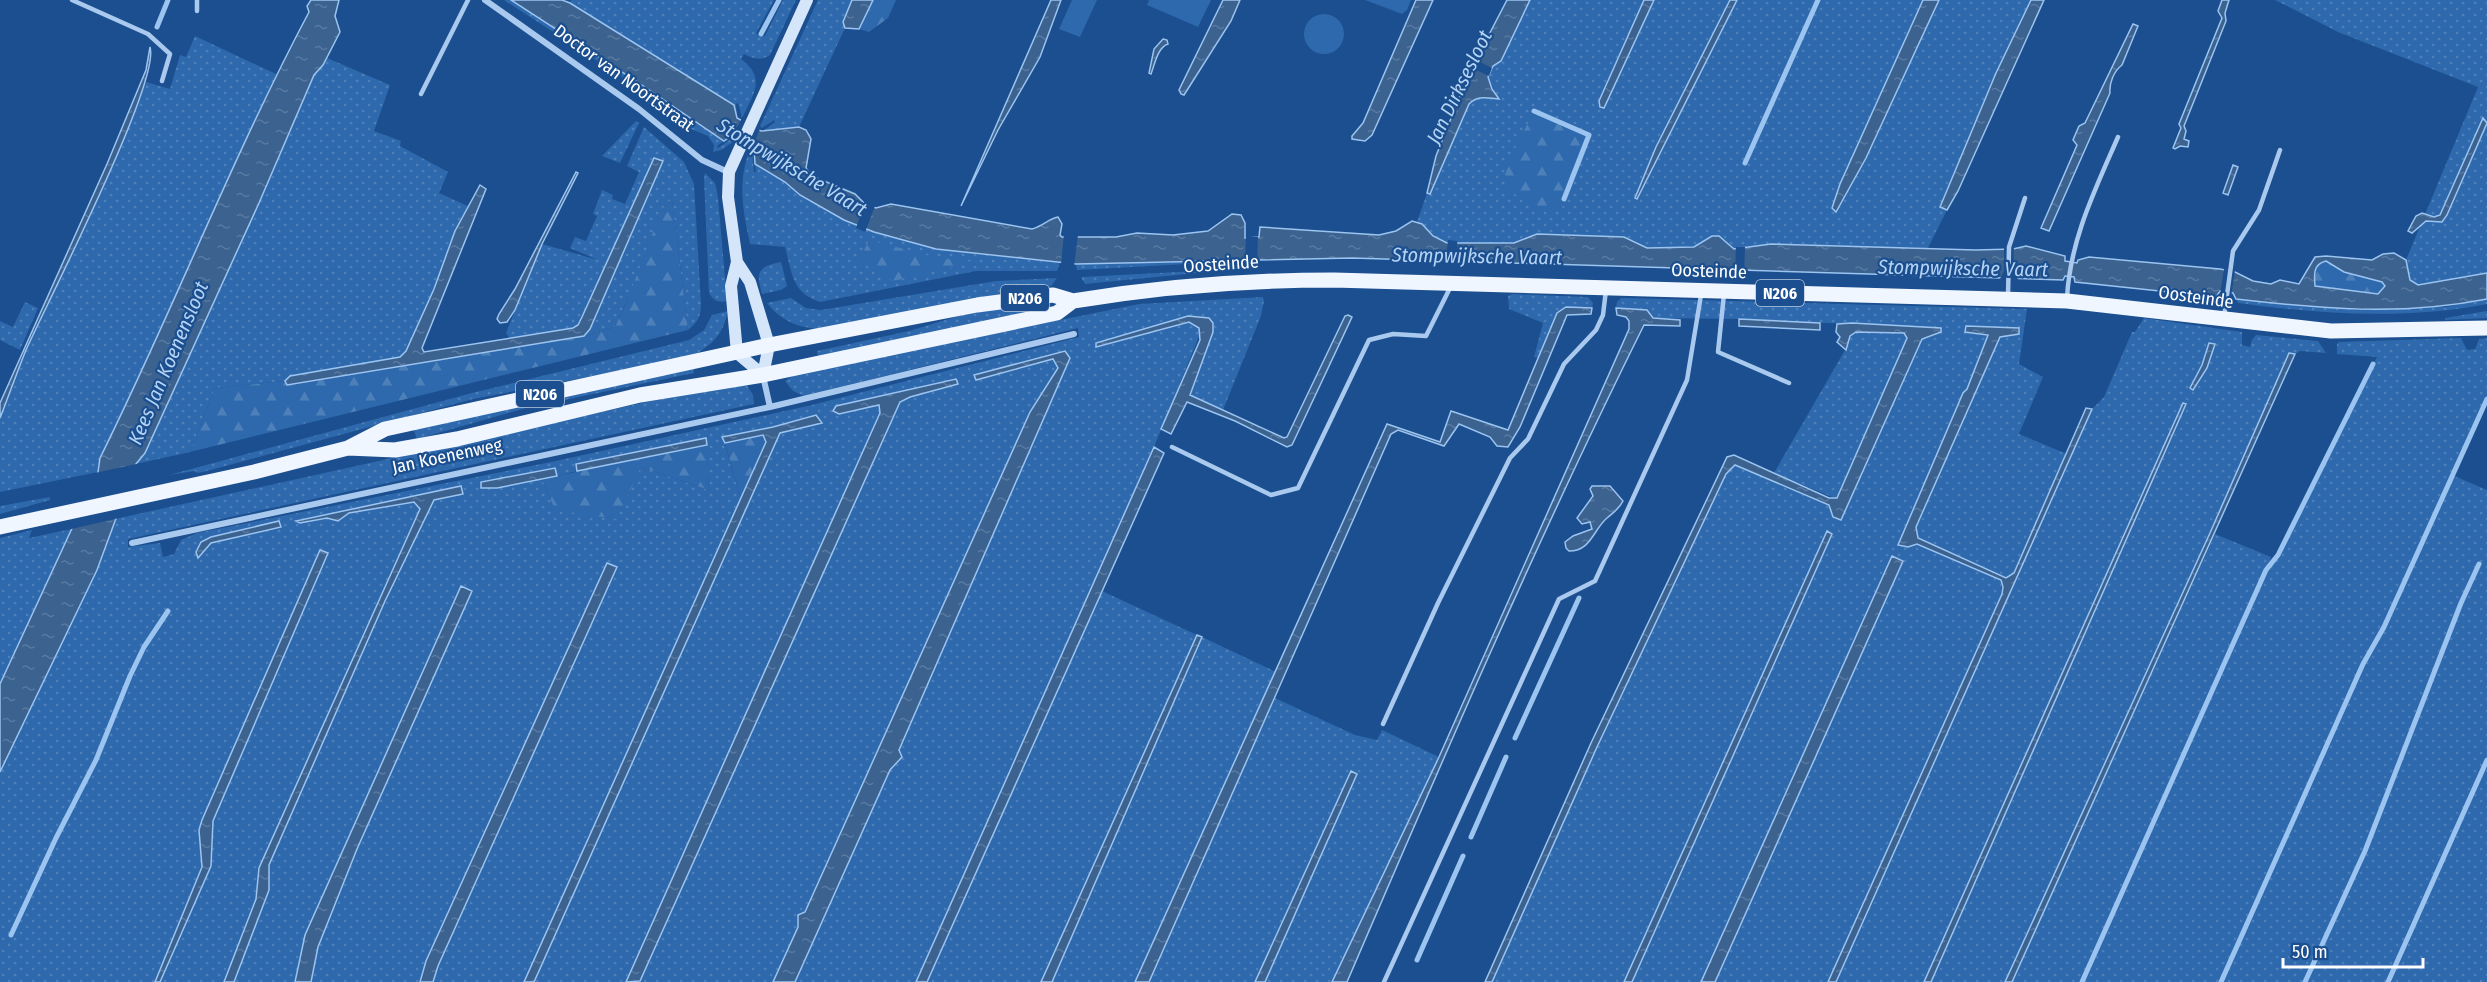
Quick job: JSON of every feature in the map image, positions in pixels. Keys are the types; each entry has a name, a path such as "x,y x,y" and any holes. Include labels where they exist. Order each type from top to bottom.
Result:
{"main road":[{"name":"Oosteinde","path":"737,353 977,305 1053,295 1073,301 1178,286 1250,280 1452,283 2067,301 2331,331 2487,328"},
{"name":"Oosteinde","path":"763,375 1057,313 1073,301"},
{"name":"Jan Koenenweg","path":"0,527 167,492 348,448 385,429 737,353"},
{"name":"Jan Koenenweg","path":"348,448 395,450 457,439 640,395 763,375"}],"street":[{"name":"Doctor van Noortstraat","path":"485,0 647,115 702,160 729,172"},
{"path":"763,375 737,353 731,286 736,262 728,196 729,172 807,0"},
{"path":"736,262 750,282 769,345 763,375 770,407 1074,334"},
{"name":"Jan Koenenweg","path":"132,543 770,407"}],"lane":[{"path":"72,0 148,34 170,54 162,81"},
{"path":"197,0 197,11"},
{"path":"421,94 468,0"},
{"path":"2067,301 2071,261 2080,227 2118,137"},
{"path":"2224,320 2229,269 2234,251 2259,210 2280,150"},
{"path":"2008,299 2009,248 2025,198"},
{"path":"1172,447 1271,495 1298,488 1369,340 1393,334 1426,336 1452,283"},
{"path":"1383,724 1438,603 1510,458 1528,439 1564,364 1596,330 1603,315 1606,288"},
{"path":"1384,982 1559,599 1595,580 1599,573 1687,380 1701,291"},
{"path":"1725,291 1718,352 1789,383"}],"green space":[{"path":"504,0 511,0 724,141 717,146 718,148 731,139 733,142 713,152 714,145 708,136 674,122 630,90 633,84"},
{"path":"571,0 774,0 756,33 759,36 765,36 783,0 796,0 770,55 757,59 744,54 741,59 754,73 756,80 753,94 742,118 738,103 736,104 737,118 733,105 570,3"},
{"path":"818,0 852,0 843,22 845,28 799,127 763,131 775,122 774,120 762,128 760,126"},
{"path":"873,0 896,0 888,18 869,32 859,29"},
{"path":"1072,0 1097,0 1080,37 1059,29"},
{"path":"1149,0 1211,0 1198,27 1147,5"},
{"path":"1365,0 1411,0 1407,10 1402,14"},
{"path":"1530,0 1644,0 1599,101 1604,108 1654,0 1730,0 1656,147 1636,198 1737,0 2031,0 1996,73 1941,207 1947,210 1928,248 1771,244 1734,250 1725,240 1712,236 1694,247 1647,248 1633,240 1537,234 1514,243 1447,243 1433,236 1417,222 1427,193 1430,194 1469,104 1479,99 1498,99 1488,77 1493,66 1501,61"},
{"path":"2275,0 2487,0 2487,273 2418,285 2410,280 2406,260 2478,87 2338,32"},
{"path":"1324,14 1338,20 1344,34 1338,48 1324,54 1310,48 1304,34 1310,20"},
{"path":"195,36 278,75 100,458 98,472 0,492 0,418 26,350 112,166 146,82 170,89 180,55 186,57"},
{"path":"327,58 390,85 374,131 401,141 400,146 448,172 439,193 470,207 455,231 434,289 406,351 400,357 290,376 285,381 215,388 190,452 136,464 145,453 259,203 314,75"},
{"path":"1533,113 1585,136 1562,200 1567,203 1558,211 1539,209 1508,190 1504,180 1508,162"},
{"path":"636,121 639,123 620,163 602,156"},
{"path":"644,127 684,162 694,184 701,304 697,321 688,330 672,201 615,327 584,336 591,329 663,162 578,325 573,328 510,339 506,333 542,244 598,260 570,248 575,237 586,241 597,216 593,214 602,190 613,195 612,199 625,204 639,172 627,166"},
{"path":"750,149 754,172 756,172 755,164 785,182 800,195 844,220 874,232 974,254 1060,262 1057,271 976,271 820,302 798,287 785,247 750,244 743,208 742,185"},
{"path":"705,173 715,183 718,197 727,301 724,302 716,301 709,293"},
{"path":"672,200 688,330 190,452 215,388 285,381 287,385 584,336 615,327 661,211 667,202"},
{"path":"869,240 938,258 975,262 893,281 859,261"},
{"path":"1242,261 1077,270 1076,264"},
{"path":"2327,261 2344,272 2382,282 2385,286 2378,294 2315,286 2317,267"},
{"path":"781,262 787,286 781,290 762,294 760,272 767,266"},
{"path":"1237,269 1085,284 1081,277"},
{"path":"1057,278 1051,286 1044,288 823,330 785,320 767,303 791,298 806,308 821,310 996,281"},
{"path":"1512,294 1588,297 1593,303 1592,308 1566,307 1557,313 1538,358 1534,357 1543,323 1509,309 1508,296"},
{"path":"1263,297 1264,301 1261,316 1223,410 1190,395 1213,332 1198,316 1097,347 1189,322 1199,328 1200,334 1154,447 916,982 795,982 890,770 902,757 899,750 1070,358 1065,351 974,375 976,380 1053,359 1058,368 1030,412 804,913 798,915 798,927 773,982 640,982 900,402 957,384 956,379 836,406 833,411 839,414 880,404 880,413 626,982 534,982 780,433 821,423 816,415 723,437 741,500 524,982 0,982 0,772 97,571 115,519 651,401 746,384 753,395 754,404 128,539 128,547 160,543 163,557 174,554 181,540 197,533 551,462 812,405 1079,337 1078,328 804,396 793,391 785,381 795,374 1139,304","holes":["706,438 709,490 641,467 555,510 542,479 481,482 554,468 557,476 577,471 576,465","461,486 463,494 349,513 338,521 327,518 300,523","279,521 281,524 280,527 211,543 206,547 211,537"]},
{"path":"1621,298 2027,309 2019,364 2043,377 2019,434 2067,454 2014,572 2007,578 1918,538 1916,527 2000,337 2019,333 1965,332 1988,334 1967,389 1963,393 1898,545 1908,547 1917,544 2001,580 2002,594 1828,982 1715,982 1903,561 1892,556 1701,982 1632,982 1832,534 1827,532 1624,982 1492,982 1597,747 1726,474 1735,465 1829,505 1833,517 1841,520 1922,339 1941,328 1739,319 1653,318 1647,310 1616,308"},
{"path":"2236,299 2308,307 2445,307 2487,299 2487,304 2425,312 2362,314 2269,307 2238,303"},
{"path":"25,302 38,308 20,350 0,340 0,321 13,327"},
{"path":"1029,304 1031,313 818,356 817,351 909,331 975,311"},
{"path":"728,311 720,333 706,348 692,357 473,399 203,472 169,475 472,393 689,340 704,330 712,315"},
{"path":"2487,311 2487,318 2445,320 2445,318"},
{"path":"2144,318 2242,332 2242,345 2250,347 2256,335 2318,341 2326,353 2300,351 2295,354 2289,353 2210,533 2005,982 1931,982 2185,404 2183,403 1924,982 1836,982 2092,409 2104,397 2132,332 2135,332","holes":["2209,343 2207,368 2193,390 2190,387 2202,365"]},
{"path":"1856,332 1904,333 1908,337 1837,499 1774,473 1845,350 1850,336"},
{"path":"2461,338 2467,350 2475,349 2479,339 2487,338 2487,397 2452,475 2487,490 2487,982 2012,982 2215,534 2271,557 2268,568 2278,555 2377,357 2337,354 2337,344 2339,342"},
{"path":"693,368 694,373 526,408 417,439 413,428"},
{"path":"763,435 766,442 741,500 725,443"},
{"path":"707,445 709,490 641,467 617,519 555,510 542,479"},
{"path":"50,497 50,500 0,514 0,506"},
{"path":"71,529 0,684 0,538 32,530 29,538"},
{"path":"1102,591 1197,635 1041,982 927,982"},
{"path":"1202,637 1276,672 1135,982 1052,982"},
{"path":"1275,698 1355,735 1377,740 1382,730 1439,757 1332,982 1265,982 1357,774 1351,771 1255,982 1149,982"}],"water":[{"name":"Kees Jan Koenensloot","path":"311,0 339,0 335,16 340,32 323,65 314,75 259,203 145,453 136,464 97,570 0,772 0,684 98,472 100,458 153,347 228,178 309,12 307,6"},
{"name":"Stompwijksche Vaart","path":"511,0 562,0 570,3 734,105 737,118 761,131 799,127 806,130 811,139 806,168 812,176 855,194 864,203 876,208 891,204 1032,229 1058,217 1062,224 1060,235 1062,237 1116,237 1137,233 1173,235 1208,231 1232,214 1241,215 1245,223 1245,238 1259,237 1260,227 1379,235 1396,231 1412,221 1422,224 1433,236 1447,243 1514,243 1537,234 1624,237 1647,248 1694,247 1712,236 1719,236 1734,249 1771,244 1976,250 2013,249 2026,246 2065,256 2065,261 2077,263 2078,260 2089,257 2220,269 2235,272 2253,281 2271,284 2280,280 2299,284 2315,257 2372,260 2383,254 2394,253 2406,260 2410,280 2418,285 2487,273 2487,299 2424,308 2362,309 2300,306 2236,299 2233,293 2220,291 2216,297 2075,282 2074,277 2065,276 2063,280 1352,258 1076,264 936,249 874,232 844,220 800,195 785,182 755,164 754,148 731,136 724,141","holes":["2326,261 2344,272 2382,282 2385,286 2378,294 2315,286 2315,270 2322,262"]},
{"path":"852,0 873,0 859,29 845,28 843,22"},
{"path":"1051,0 1061,0 1040,57 998,130 961,206"},
{"path":"1223,0 1240,0 1231,21 1184,95 1181,94 1179,90"},
{"path":"1416,0 1433,0 1372,135 1365,141 1352,139 1363,123"},
{"path":"1507,0 1530,0 1501,61 1493,66 1488,77 1499,99 1479,98 1469,104 1430,194 1427,193 1436,156 1469,73"},
{"path":"1644,0 1654,0 1604,108 1600,107 1599,101"},
{"path":"1730,0 1737,0 1637,199 1635,198 1656,147"},
{"path":"1923,0 1939,0 1866,158 1836,212 1832,208 1840,184"},
{"path":"2031,0 2044,0 1958,191 1947,210 1940,207 1996,73"},
{"path":"2222,0 2229,0 2225,13 2226,21 2184,126 2186,131 2184,139 2189,141 2188,147 2180,146 2175,149 2173,148 2181,128 2179,124 2222,18 2218,11"},
{"path":"2133,24 2138,26 2122,65 2113,78 2110,93 2049,231 2041,228 2077,145 2073,140 2079,126 2085,123"},
{"path":"1163,39 1167,40 1168,44 1159,52 1151,74 1149,73 1154,49"},
{"path":"150,47 149,68 121,145 26,350 0,418 0,403 107,164 146,70"},
{"path":"2483,118 2487,123 2447,215 2442,222 2426,221 2412,233 2408,231 2416,216 2422,213 2434,217 2440,215"},
{"path":"654,158 663,161 590,329 584,336 287,385 285,381 290,376 400,357 406,351 434,289 455,231 480,185 486,189 422,348 424,352 573,328 578,325"},
{"path":"2233,165 2238,167 2228,195 2223,193"},
{"path":"576,172 578,173 542,244 515,310 507,322 500,323 497,319 499,314 515,289"},
{"path":"1566,307 1592,308 1591,314 1567,315 1520,427 1508,447 1497,446 1490,437 1459,424 1444,446 1398,430 1391,434 1149,982 1135,982 1387,424 1440,442 1451,411 1508,430 1557,313"},
{"path":"1616,308 1647,310 1653,318 1680,320 1680,326 1644,325 1528,569 1347,982 1332,982 1439,757 1629,329 1629,321 1626,317 1617,315"},
{"path":"1188,316 1209,318 1213,323 1213,332 1190,395 1284,438 1287,437 1345,316 1352,317 1292,445 1287,447 1235,421 1187,402 1171,434 1161,429 1200,340 1199,328 1189,322 1096,347 1096,343"},
{"path":"1739,319 1820,323 1820,330 1739,326"},
{"path":"1837,324 1941,328 1941,332 1922,339 1841,520 1833,517 1829,505 1735,465 1726,474 1597,747 1492,982 1485,982 1591,743 1727,457 1734,455 1829,498 1837,498 1907,338 1904,333 1856,332 1850,336 1846,350 1837,342 1840,337 1836,332"},
{"path":"1966,326 2019,328 2019,334 2000,337 1916,527 1918,538 2006,578 2014,573 2086,408 2092,409 1836,982 1828,982 2002,594 2001,580 1917,544 1908,547 1898,545 1963,393 1967,389 1988,335 1965,332"},
{"path":"2209,343 2215,344 2207,368 2193,390 2190,388 2202,365"},
{"path":"1065,351 1070,358 899,750 902,757 890,770 795,982 773,982 798,927 798,915 805,912 1030,412 1058,368 1053,359 976,380 974,375"},
{"path":"2289,353 2295,354 2012,982 2005,982 2210,533"},
{"path":"956,379 958,384 910,397 900,402 640,981 626,982 880,413 879,405 839,414 833,411 836,406"},
{"path":"2183,403 2186,404 1931,982 1924,982"},
{"path":"816,415 822,423 780,433 534,982 524,982 766,442 763,435 725,443 722,437 773,427"},
{"path":"706,438 707,445 577,471 576,464"},
{"path":"1154,447 1164,453 927,982 916,982"},
{"path":"555,468 557,476 497,488 481,488 481,482"},
{"path":"461,486 463,494 434,500 385,601 269,865 269,890 234,982 224,982 256,899 259,868 420,509 414,502 349,513 338,521 327,518 300,523 296,521"},
{"path":"1592,486 1610,486 1623,501 1602,523 1587,544 1582,548 1569,551 1565,542 1573,536 1592,529 1590,522 1582,524 1577,518 1593,496 1590,489"},
{"path":"279,521 281,527 211,543 198,558 196,552 201,542 211,537"},
{"path":"1827,531 1832,534 1632,982 1624,982"},
{"path":"320,550 328,553 213,821 211,866 160,982 155,982 202,867 199,830 202,820"},
{"path":"1892,556 1903,561 1715,982 1701,982"},
{"path":"607,563 617,567 438,966 433,982 420,982 426,961"},
{"path":"461,586 472,591 357,849 318,947 311,982 295,982 305,935"},
{"path":"1197,635 1202,637 1052,982 1041,982"},
{"path":"1351,771 1357,774 1265,982 1255,982"}],"pier":[{"path":"1474,59 1492,68 1489,76 1470,67"},
{"path":"742,118 760,129 751,149 731,139"},
{"path":"865,202 875,206 865,232 856,228"},
{"path":"1064,234 1078,235 1074,266 1061,264"},
{"path":"1246,236 1258,237 1257,262 1245,262"},
{"path":"1448,240 1457,241 1459,266 1445,265"},
{"path":"1736,247 1745,247 1744,274 1735,273"},
{"path":"2004,247 2014,247 2013,270 2019,282 1999,281 2004,271"},
{"path":"2224,269 2235,270 2231,297 2220,295"},
{"path":"141,463 119,518 67,530 95,473"}],"waterway":[{"path":"157,27 168,0"},
{"path":"761,34 779,0"},
{"path":"1745,163 1818,0"},
{"path":"1534,111 1589,135 1564,199"},
{"path":"2082,982 2266,570 2278,555 2373,364"},
{"path":"2221,982 2363,664 2384,627 2487,399"},
{"path":"2305,982 2365,851 2461,603 2479,564"},
{"path":"1515,738 1579,598"},
{"path":"11,935 56,838 96,760 144,647 168,611"},
{"path":"1471,837 1506,757"},
{"path":"2388,982 2487,760"},
{"path":"1417,960 1463,856"}],"water label":[{"name":"Jan Dirksesloot","path":"1459,87"}]}
